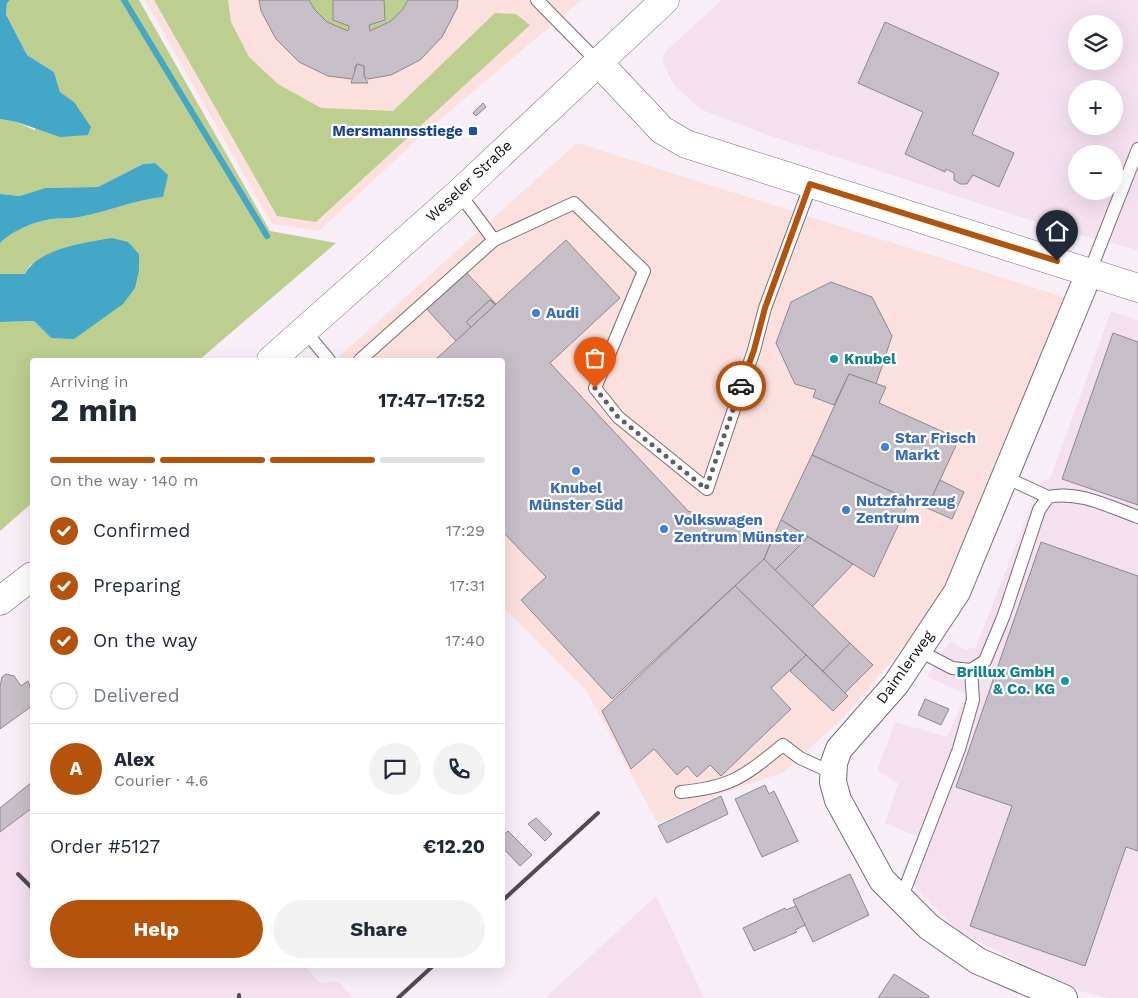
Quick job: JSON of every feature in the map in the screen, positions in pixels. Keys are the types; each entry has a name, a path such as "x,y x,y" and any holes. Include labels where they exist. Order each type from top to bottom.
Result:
{"street":[{"name":"Weseler Straße","path":"273,358 459,193 665,0"},
{"path":"598,62 662,130 674,138 706,152 1090,271 1138,288"},
{"name":"Daimlerweg","path":"1064,998 978,961 928,927 882,880 838,800 833,782 833,773 839,748 896,684 957,592 1090,271"},
{"path":"0,602 30,578"}],"lane":[{"path":"537,0 598,62"},
{"path":"1090,271 1138,149"},
{"path":"362,358 494,240 574,203 644,271 595,388 618,417 706,489 754,350 765,308 810,184"},
{"path":"459,193 494,240"},
{"path":"304,330 327,358"},
{"path":"1005,477 1048,497"},
{"path":"918,650 952,668 970,670 985,661 1004,615 1039,510 1048,497 1062,493 1092,500 1138,517"},
{"path":"901,898 959,748 972,700 970,670"},
{"path":"681,792 711,789 728,784 748,773 783,744 800,758 833,773"}],"shaded area":[{"path":"145,0 581,0 423,134 319,231 272,224"},
{"path":"722,0 1138,0 1138,250 1058,229 768,135 700,109 673,84 664,65 663,57 667,50"},
{"path":"577,143 1073,300 947,595 845,716 784,772 720,794 658,824 586,690 505,609 505,358 337,358"},
{"path":"1111,311 1138,320 1138,998 1107,998 1083,992 962,934 901,873 920,838 885,823 898,783 877,770 895,722 947,737 966,695 927,676 950,641 965,650 976,647 1040,483 1050,479"},
{"path":"30,784 30,968 307,968 320,983 338,981 353,998 0,998 0,807"},
{"path":"656,896 704,998 545,998"}],"green space":[{"path":"10,0 139,0 270,231 336,243 201,358 30,358 30,505 0,531 0,322 34,321 51,338 77,245 30,265 25,274 0,274 0,243 24,227 38,222 52,219 76,218 163,197 155,163 143,164 98,187 45,188 20,196 0,194 0,119 17,122 34,130 74,102 60,92 54,72 27,55 6,13 7,3"},
{"path":"154,0 228,0 231,22 249,57 278,84 321,108 393,111 495,13 516,14 530,25 316,222 277,216"},
{"path":"309,0 333,0 333,20 349,26 348,31 330,24 316,11"},
{"path":"384,0 408,0 392,20 382,27 370,31 369,25 384,20"}],"water":[{"path":"0,0 10,0 7,3 6,14 27,55 54,72 60,92 74,102 91,127 88,135 60,137 17,122 0,119"},
{"path":"155,163 168,175 163,197 76,218 52,219 38,222 24,227 0,243 0,194 20,196 45,188 98,187 143,164"},
{"path":"112,238 128,242 139,254 139,270 135,288 123,304 74,339 51,338 34,321 0,322 0,274 25,274 41,258 63,248"}],"building":[{"path":"259,0 309,0 315,10 327,22 348,31 349,26 333,20 333,0 384,0 385,20 369,25 370,31 391,21 403,9 408,0 458,0 457,8 442,37 420,60 391,75 368,79 364,76 364,66 357,64 355,66 355,76 352,79 328,76 299,62 276,39 261,11"},
{"path":"885,22 999,73 972,134 1014,153 999,187 973,175 967,184 960,184 954,180 954,173 946,169 945,172 905,154 923,112 858,83"},
{"path":"357,64 364,66 364,76 368,83 351,83"},
{"path":"483,103 486,107 476,116 473,113"},
{"name":"Knubel Münster Süd","path":"566,240 620,298 550,363 688,511 772,540 764,559 612,699 521,600 546,577 505,534 505,358 437,358"},
{"path":"463,269 496,304 490,300 466,322 471,327 456,341 424,306"},
{"name":"Knubel","path":"831,282 872,297 892,336 876,384 849,374 834,405 813,397 816,390 795,384 776,343 791,302"},
{"path":"490,300 495,305 471,327 466,322"},
{"path":"1113,333 1138,342 1138,505 1062,479"},
{"name":"Star Frisch Markt","path":"849,374 886,387 879,403 959,439 927,508 812,455"},
{"name":"Nutzfahrzeug Zentrum","path":"812,455 910,500 874,577 781,520"},
{"path":"940,480 964,492 952,519 927,508"},
{"path":"781,520 808,537 775,570 764,559"},
{"path":"808,537 853,564 812,607 775,570"},
{"name":"Brillux GmbH & Co. KG","path":"1041,542 1138,576 1138,851 1126,847 1085,966 970,926 1012,806 956,787"},
{"path":"764,559 850,643 823,671 735,586"},
{"path":"735,586 806,655 771,688 791,709 721,776 710,765 697,777 687,766 677,775 654,749 631,769 602,711"},
{"path":"850,643 873,665 845,693 823,671"},
{"path":"806,655 848,696 833,711 790,671"},
{"path":"6,674 14,676 21,686 28,681 30,686 30,707 0,729 0,686 2,677"},
{"path":"925,699 949,709 941,725 918,715"},
{"path":"30,784 30,810 0,832 0,808"},
{"path":"765,785 769,794 774,791 798,841 762,857 735,799"},
{"path":"721,796 728,814 667,843 658,826"},
{"path":"536,818 552,834 545,841 528,824"},
{"path":"508,831 532,855 520,866 505,850 505,834"},
{"path":"850,874 869,915 813,942 793,900"},
{"path":"796,906 805,925 795,930 797,932 754,951 743,928 785,908 786,910"},
{"path":"894,974 929,996 928,998 878,998"}],"waterway":[{"path":"124,0 267,236"}],"railway":[{"path":"505,898 598,813"},
{"path":"18,874 30,886"},
{"path":"398,998 431,968"}],"way so far":[{"path":"595,388 618,417 706,489 741,386"}],"place":[{"name":"Mersmannsstiege","path":"473,131"},
{"name":"Audi","path":"536,313"},
{"name":"Knubel","path":"834,359"},
{"name":"Star Frisch Markt","path":"885,447"},
{"name":"Knubel Münster Süd","path":"576,471"},
{"name":"Nutzfahrzeug Zentrum","path":"846,510"},
{"name":"Volkswagen Zentrum Münster","path":"664,529"},
{"name":"Brillux GmbH & Co. KG","path":"1065,681"}],"route":[{"path":"741,386 754,350 765,308 810,184 1057,261"}]}
